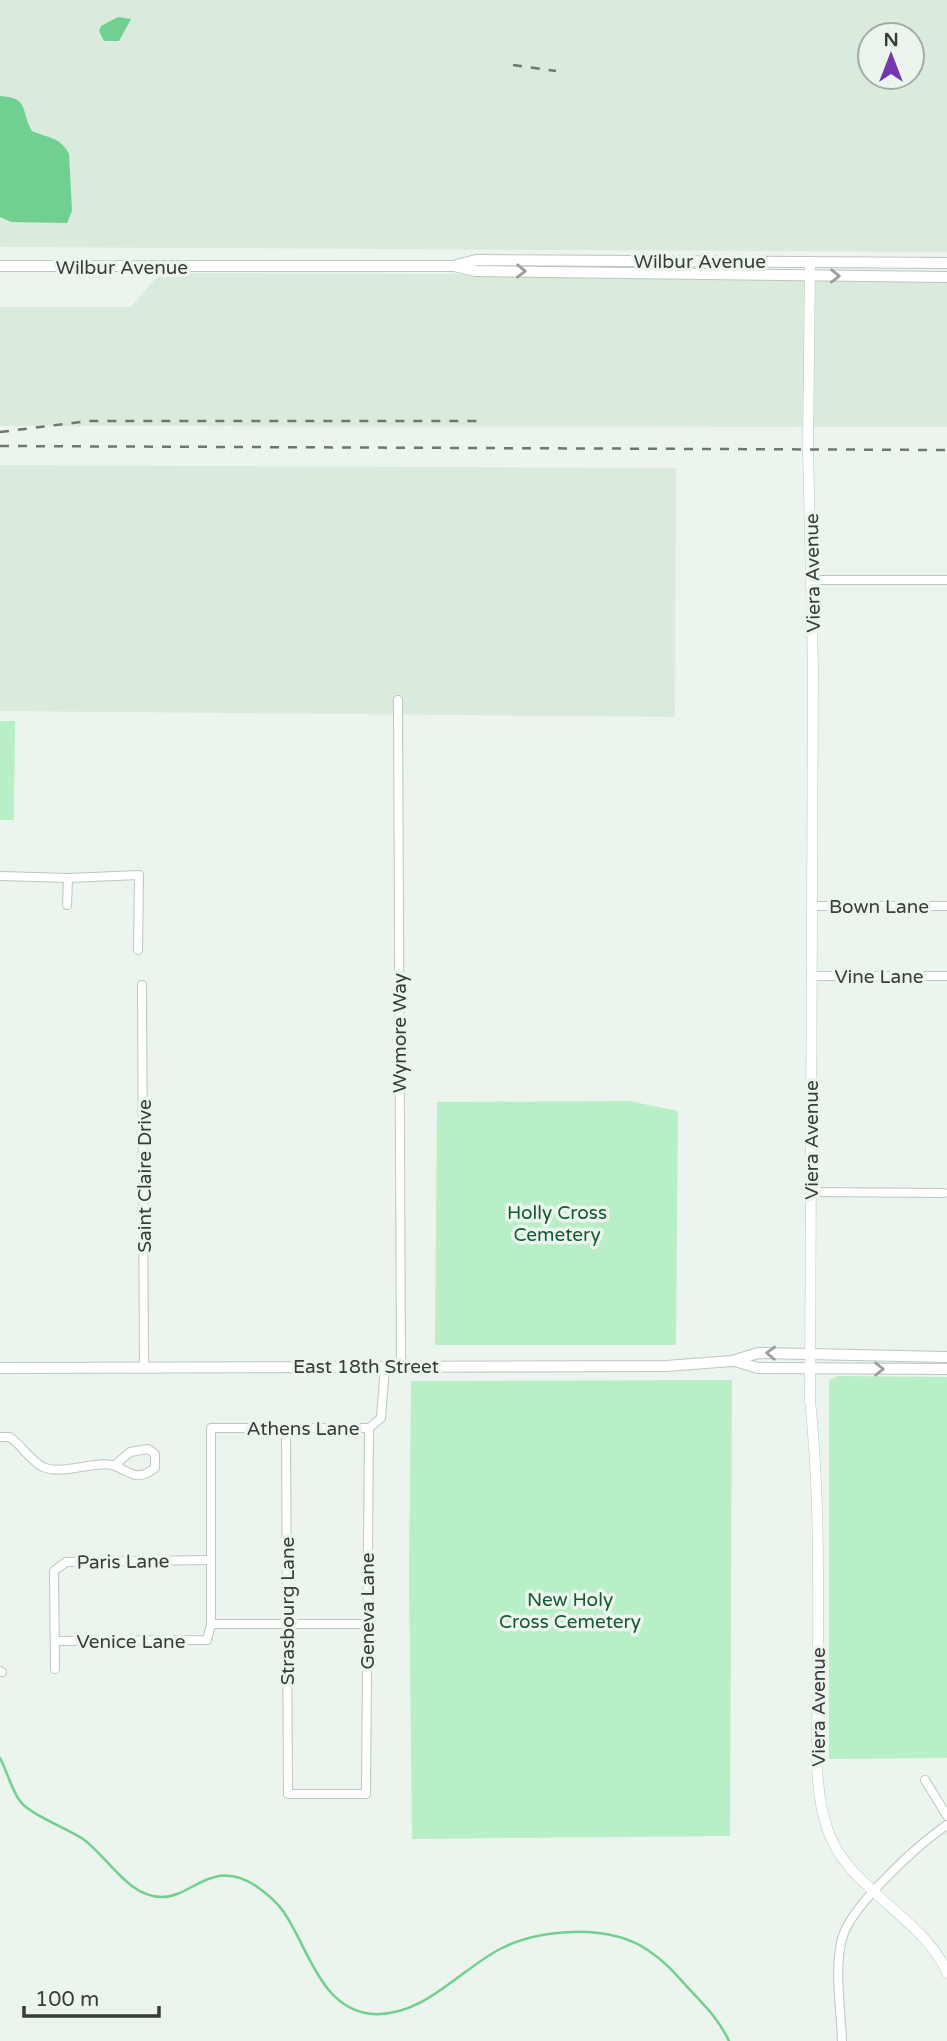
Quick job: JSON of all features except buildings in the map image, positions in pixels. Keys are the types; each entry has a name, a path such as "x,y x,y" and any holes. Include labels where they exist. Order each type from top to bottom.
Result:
{"main road":[{"name":"Wilbur Avenue","path":"454,266 475,260 947,263"},
{"name":"Wilbur Avenue","path":"0,266 454,266 475,271 947,277"},
{"name":"East 18th Street","path":"0,1368 666,1366 732,1361 758,1353 947,1357"},
{"name":"East 18th Street","path":"732,1361 758,1368 947,1369"}],"street":[{"name":"Viera Avenue","path":"810,262 808,449 813,580 810,1192 811,1369 817,1464 818,1779 830,1838 850,1867 925,1941 946,1969"},
{"path":"813,580 947,580"},
{"name":"Wymore Way","path":"398,700 401,1366"},
{"path":"0,876 68,878 139,875 138,950"},
{"path":"67,905 68,878"},
{"name":"Bown Lane","path":"812,906 947,906"},
{"name":"Vine Lane","path":"811,976 947,976"},
{"name":"Saint Claire Drive","path":"142,985 144,1368"},
{"path":"810,1192 944,1192"},
{"name":"Athens Lane","path":"209,1560 211,1428 369,1428 381,1418 385,1366"},
{"name":"Strasbourg Lane","path":"286,1428 288,1794 366,1794"},
{"name":"Geneva Lane","path":"366,1794 369,1428"},
{"path":"0,1437 10,1437 23,1446 41,1466 55,1469 115,1465 134,1476 148,1473 155,1468 155,1454 148,1450 130,1452 115,1465"},
{"path":"209,1560 211,1624"},
{"name":"Paris Lane","path":"55,1669 54,1571 66,1562 209,1560"},
{"name":"Venice Lane","path":"55,1641 207,1640 211,1624 367,1624"},
{"path":"925,1780 947,1816"},
{"path":"842,2041 842,1938 850,1920 929,1838 947,1825"}],"shaded area":[{"path":"0,0 947,0 947,252 0,247"},
{"path":"118,17 131,19 119,41 104,41 99,31 101,26"},
{"path":"0,96 20,102 32,131 58,141 66,148 69,154 72,211 67,223 11,222 0,217"},
{"path":"161,273 947,276 947,427 0,426 0,307 130,307"},
{"path":"0,465 676,468 675,717 0,711"}],"green space":[{"path":"0,721 15,721 14,820 0,820"},
{"name":"Holly Cross Cemetery","path":"629,1101 678,1111 676,1345 435,1345 437,1102"},
{"path":"838,1376 947,1377 947,1758 829,1759 829,1380"},
{"name":"New Holy Cross Cemetery","path":"732,1380 730,1836 412,1839 409,1577 411,1381"}],"waterway":[{"path":"0,1758 14,1791 25,1806 83,1839 119,1875 139,1890 162,1897 227,1875 241,1878 256,1886 271,1897 283,1911 328,1989 340,2001 355,2010 373,2014 409,2008 441,1990 486,1957 518,1941 556,1933 596,1933 633,1942 661,1960 712,2014 729,2041"}],"railway":[{"path":"513,65 556,71"},
{"path":"0,432 89,421 483,421"},
{"path":"0,446 947,450"}]}
